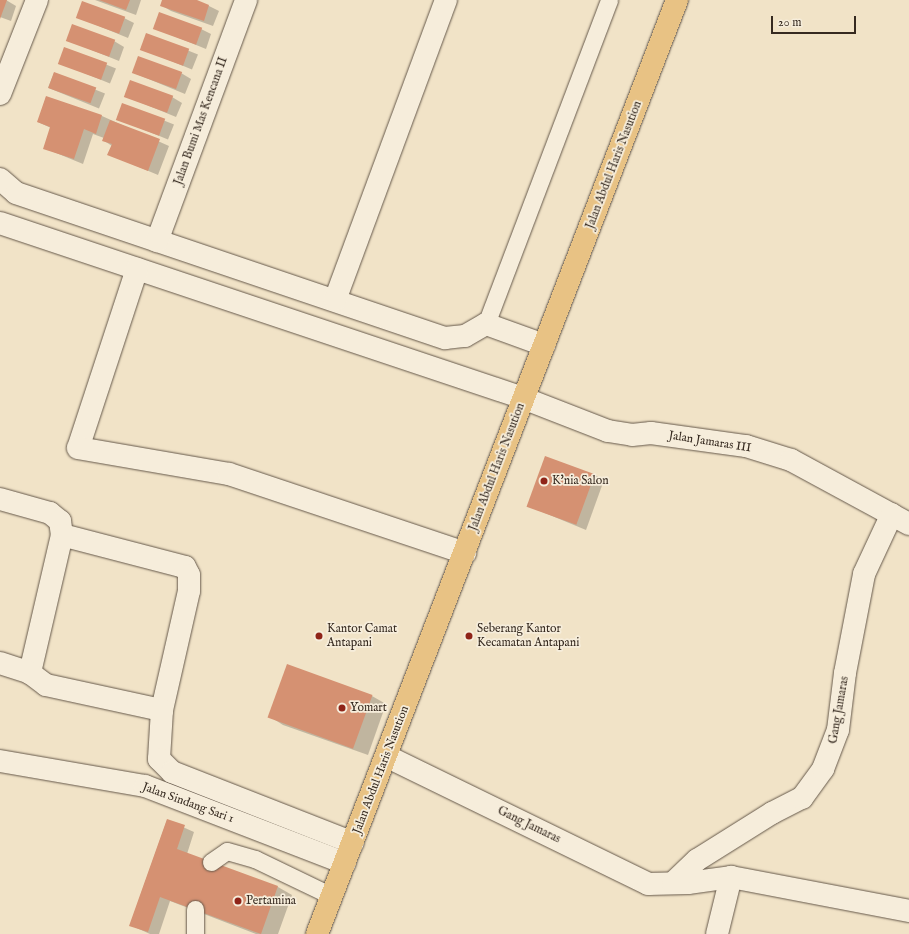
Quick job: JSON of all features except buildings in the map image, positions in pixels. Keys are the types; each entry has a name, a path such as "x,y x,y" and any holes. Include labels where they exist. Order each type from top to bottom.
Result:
{"highway":[{"name":"Jalan Abdul Haris Nasution","path":"317,934 346,863 523,398 677,0"}],"street":[{"path":"0,94 37,0"},
{"name":"Jalan Bumi Mas Kencana II","path":"157,241 246,0"},
{"path":"335,300 446,0"},
{"path":"0,179 16,193 445,338 465,336 486,324 544,345"},
{"name":"Jalan Jamaras III","path":"0,223 523,398 618,434 650,433 746,446 791,460 901,519"},
{"path":"137,269 78,448 229,474 465,553"},
{"path":"0,499 50,513 60,521 62,535 30,673"},
{"name":"Gang Jamaras","path":"673,883 697,860 772,813 802,798 823,769 838,730 845,673 864,574 901,519"},
{"path":"62,535 185,566 189,574 189,591 162,710 159,759 172,772 353,843"},
{"path":"0,664 30,673 46,685 162,710"},
{"name":"Gang Jamaras","path":"386,756 648,884 732,877 909,911"},
{"name":"Jalan Sindang Sari 1","path":"0,761 145,786 346,863"},
{"path":"717,934 732,877"}],"lane":[{"path":"486,324 609,0"},
{"path":"211,862 227,851 255,859 332,896"},
{"path":"195,909 195,934"}],"place":[{"name":"K'nia Salon","path":"544,481"},
{"name":"Kantor Camat Antapani","path":"319,636"},
{"name":"Seberang Kantor Kecamatan Antapani","path":"469,636"},
{"name":"Yomart","path":"342,708"},
{"name":"Pertamina","path":"238,901"}]}
